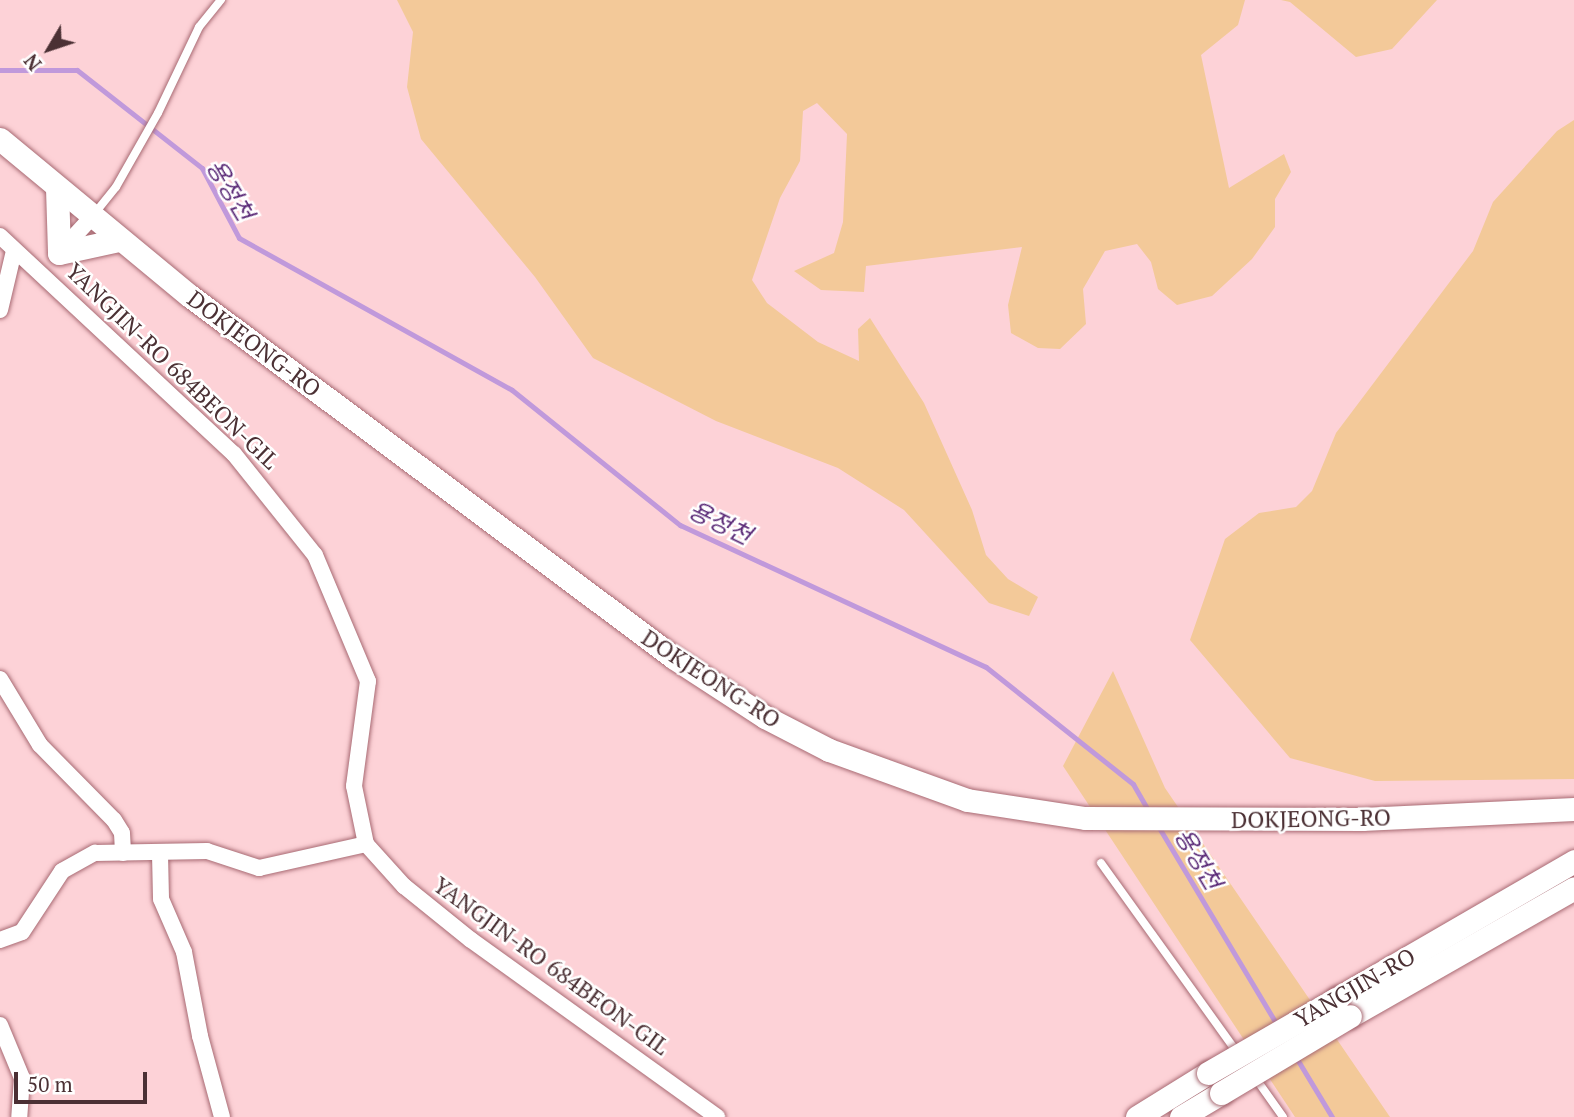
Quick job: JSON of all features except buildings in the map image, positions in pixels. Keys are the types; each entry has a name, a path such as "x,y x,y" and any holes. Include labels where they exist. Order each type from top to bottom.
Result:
{"street":[{"name":"DOKJEONG-RO","path":"0,139 119,240 721,690 818,745 892,776 967,800 1047,814 1231,821 1574,809"},
{"path":"57,188 60,253 119,240"},
{"name":"YANGJIN-RO 684BEON-GIL","path":"43,272 91,218"},
{"name":"YANGJIN-RO 684BEON-GIL","path":"0,236 14,251 43,272 234,454 315,555 368,681 354,786 366,844 404,886 471,940 717,1117"},
{"path":"0,310 14,251"},
{"path":"0,680 40,745 114,820 122,834 123,853"},
{"path":"0,940 22,932 61,872 95,853 160,854 207,851 259,868 366,844"},
{"path":"160,854 161,900 184,952 200,1036 222,1117"},
{"name":"YANGJIN-RO","path":"1181,1117 1221,1093 1344,1007 1574,861"},
{"name":"YANGJIN-RO","path":"1137,1117 1209,1073 1344,1007 1574,888"},
{"path":"0,1025 22,1077 19,1117"}],"lane":[{"path":"91,218 116,187 158,113 199,27 221,0"},
{"path":"1101,863 1283,1117"}],"shaded area":[{"path":"397,0 1245,0 1238,25 1201,55 1229,188 1284,154 1291,172 1275,199 1275,227 1252,259 1212,296 1177,305 1158,289 1151,262 1137,244 1105,251 1083,289 1086,324 1060,349 1038,348 1011,333 1008,305 1022,247 866,266 864,292 821,290 794,271 834,253 843,222 847,134 817,103 803,111 800,161 780,198 752,280 767,303 818,342 859,361 858,329 870,318 924,403 972,510 986,555 1008,579 1038,597 1029,616 989,603 904,510 838,468 716,421 593,358 535,277 421,139 407,87 413,32"},
{"path":"1281,0 1437,0 1392,49 1356,57 1290,2"},
{"path":"1574,120 1574,779 1375,781 1290,758 1190,640 1225,539 1259,513 1296,507 1312,491 1336,433 1473,251 1493,202 1557,131"},
{"path":"1113,671 1165,788 1390,1117 1295,1117 1063,766"}],"waterway":[{"name":"용정천","path":"0,70 77,70 202,168 239,238 512,390 680,525 986,667 1133,784 1149,812"},
{"name":"용정천","path":"1158,826 1277,1025"},
{"name":"용정천","path":"1294,1054 1332,1117"}]}
